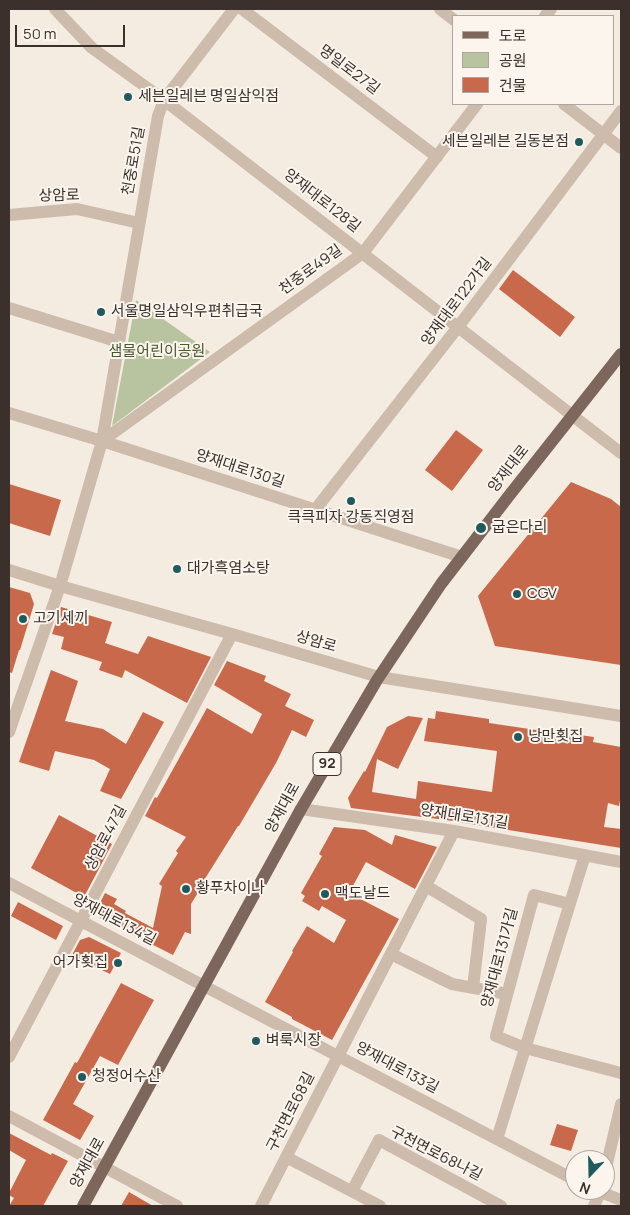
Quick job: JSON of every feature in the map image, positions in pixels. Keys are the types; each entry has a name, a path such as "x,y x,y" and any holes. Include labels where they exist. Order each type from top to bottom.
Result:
{"main road":[{"name":"양재대로","path":"83,1206 301,810 379,677 441,584 621,354"}],"street":[{"name":"양재대로128길","path":"55,9 92,48 164,100 621,453"},
{"name":"천중로51길","path":"9,732 12,714 60,586 102,441 158,116 164,100 234,9"},
{"name":"명일로27길","path":"242,9 437,157"},
{"path":"440,9 452,18"},
{"name":"천중로49길","path":"102,441 362,253 477,105"},
{"path":"565,105 621,148"},
{"name":"양재대로122가길","path":"316,510 458,327 621,111"},
{"name":"상암로","path":"9,215 77,209 139,223"},
{"path":"9,308 119,342"},
{"name":"양재대로130길","path":"9,413 462,557"},
{"name":"상암로","path":"9,570 379,677 621,716"},
{"name":"상암로47길","path":"9,1057 232,634"},
{"name":"양재대로131길","path":"301,810 454,831 621,862"},
{"name":"구천면로68길","path":"261,1206 454,831"},
{"path":"497,1139 585,855"},
{"name":"양재대로134길","path":"9,883 204,986"},
{"path":"426,886 481,919 472,988"},
{"name":"양재대로131가길","path":"525,1048 496,1036 534,895 570,904"},
{"path":"391,954 452,984 507,994"},
{"name":"양재대로133길","path":"204,986 565,1175"},
{"path":"525,1048 621,1073"},
{"path":"610,1150 621,1104"},
{"path":"9,1116 173,1205"},
{"name":"구천면로68나길","path":"352,1191 379,1140 501,1206"},
{"path":"286,1156 380,1206"}],"green space":[{"name":"샘물어린이공원","path":"136,300 210,352 112,426"}],"building":[{"path":"513,270 575,317 560,337 499,289"},
{"path":"456,430 483,450 452,491 425,470"},
{"path":"571,482 611,499 621,507 621,665 495,646 478,596"},
{"path":"9,484 61,500 50,536 9,523"},
{"path":"9,587 30,593 34,604 12,673 9,672"},
{"path":"61,607 112,622 105,643 138,654 148,636 211,657 187,703 125,670 122,678 99,670 102,662 61,649 64,637 52,634"},
{"path":"227,661 266,676 264,681 291,694 285,706 314,720 306,737 292,730 276,763 201,885 191,904 191,934 185,932 173,955 100,918 98,907 105,893 117,899 114,904 126,911 125,913 153,928 162,886 159,884 178,853 176,851 186,837 145,816 207,708 252,734 262,714 214,685"},
{"path":"51,670 78,681 65,721 103,729 126,744 143,712 164,722 121,799 100,791 110,769 94,760 55,751 49,771 19,762"},
{"path":"436,711 489,719 489,723 594,737 593,742 621,747 621,795 619,806 608,803 604,827 621,829 621,848 446,820 351,808 348,798 365,772 387,727 408,716 423,718 398,769 377,759 372,792 416,799 418,781 492,792 497,751 424,741 428,718 435,719"},
{"path":"59,815 112,844 84,897 31,868"},
{"path":"334,827 365,830 392,845 395,835 437,847 415,889 366,862 349,893 399,919 332,1040 265,1002 307,926 334,943 346,920 322,906 319,911 302,901 305,896 301,893 322,856 319,854"},
{"path":"18,902 63,926 56,940 11,916"},
{"path":"89,937 121,953 110,974 72,955 80,940"},
{"path":"121,983 154,1000 118,1065 100,1056 73,1104 94,1116 80,1140 43,1120"},
{"path":"557,1124 578,1130 571,1150 550,1145"},
{"path":"9,1133 51,1155 52,1153 68,1161 43,1206 9,1206 14,1198 9,1193 26,1160 9,1150"},
{"path":"129,1192 153,1206 121,1206"}],"place":[{"name":"세븐일레븐 명일삼익점","path":"128,97"},
{"name":"세븐일레븐 길동본점","path":"579,142"},
{"name":"서울명일삼익우편취급국","path":"101,312"},
{"name":"큭큭피자 강동직영점","path":"351,501"},
{"name":"굽은다리","path":"481,528"},
{"name":"대가흑염소탕","path":"177,569"},
{"name":"CGV","path":"517,594"},
{"name":"고기세끼","path":"23,619"},
{"name":"낭만횟집","path":"518,737"},
{"name":"황푸차이나","path":"186,889"},
{"name":"맥도날드","path":"325,894"},
{"name":"어가횟집","path":"118,963"},
{"name":"벼룩시장","path":"256,1041"},
{"name":"청정어수산","path":"82,1077"}]}
